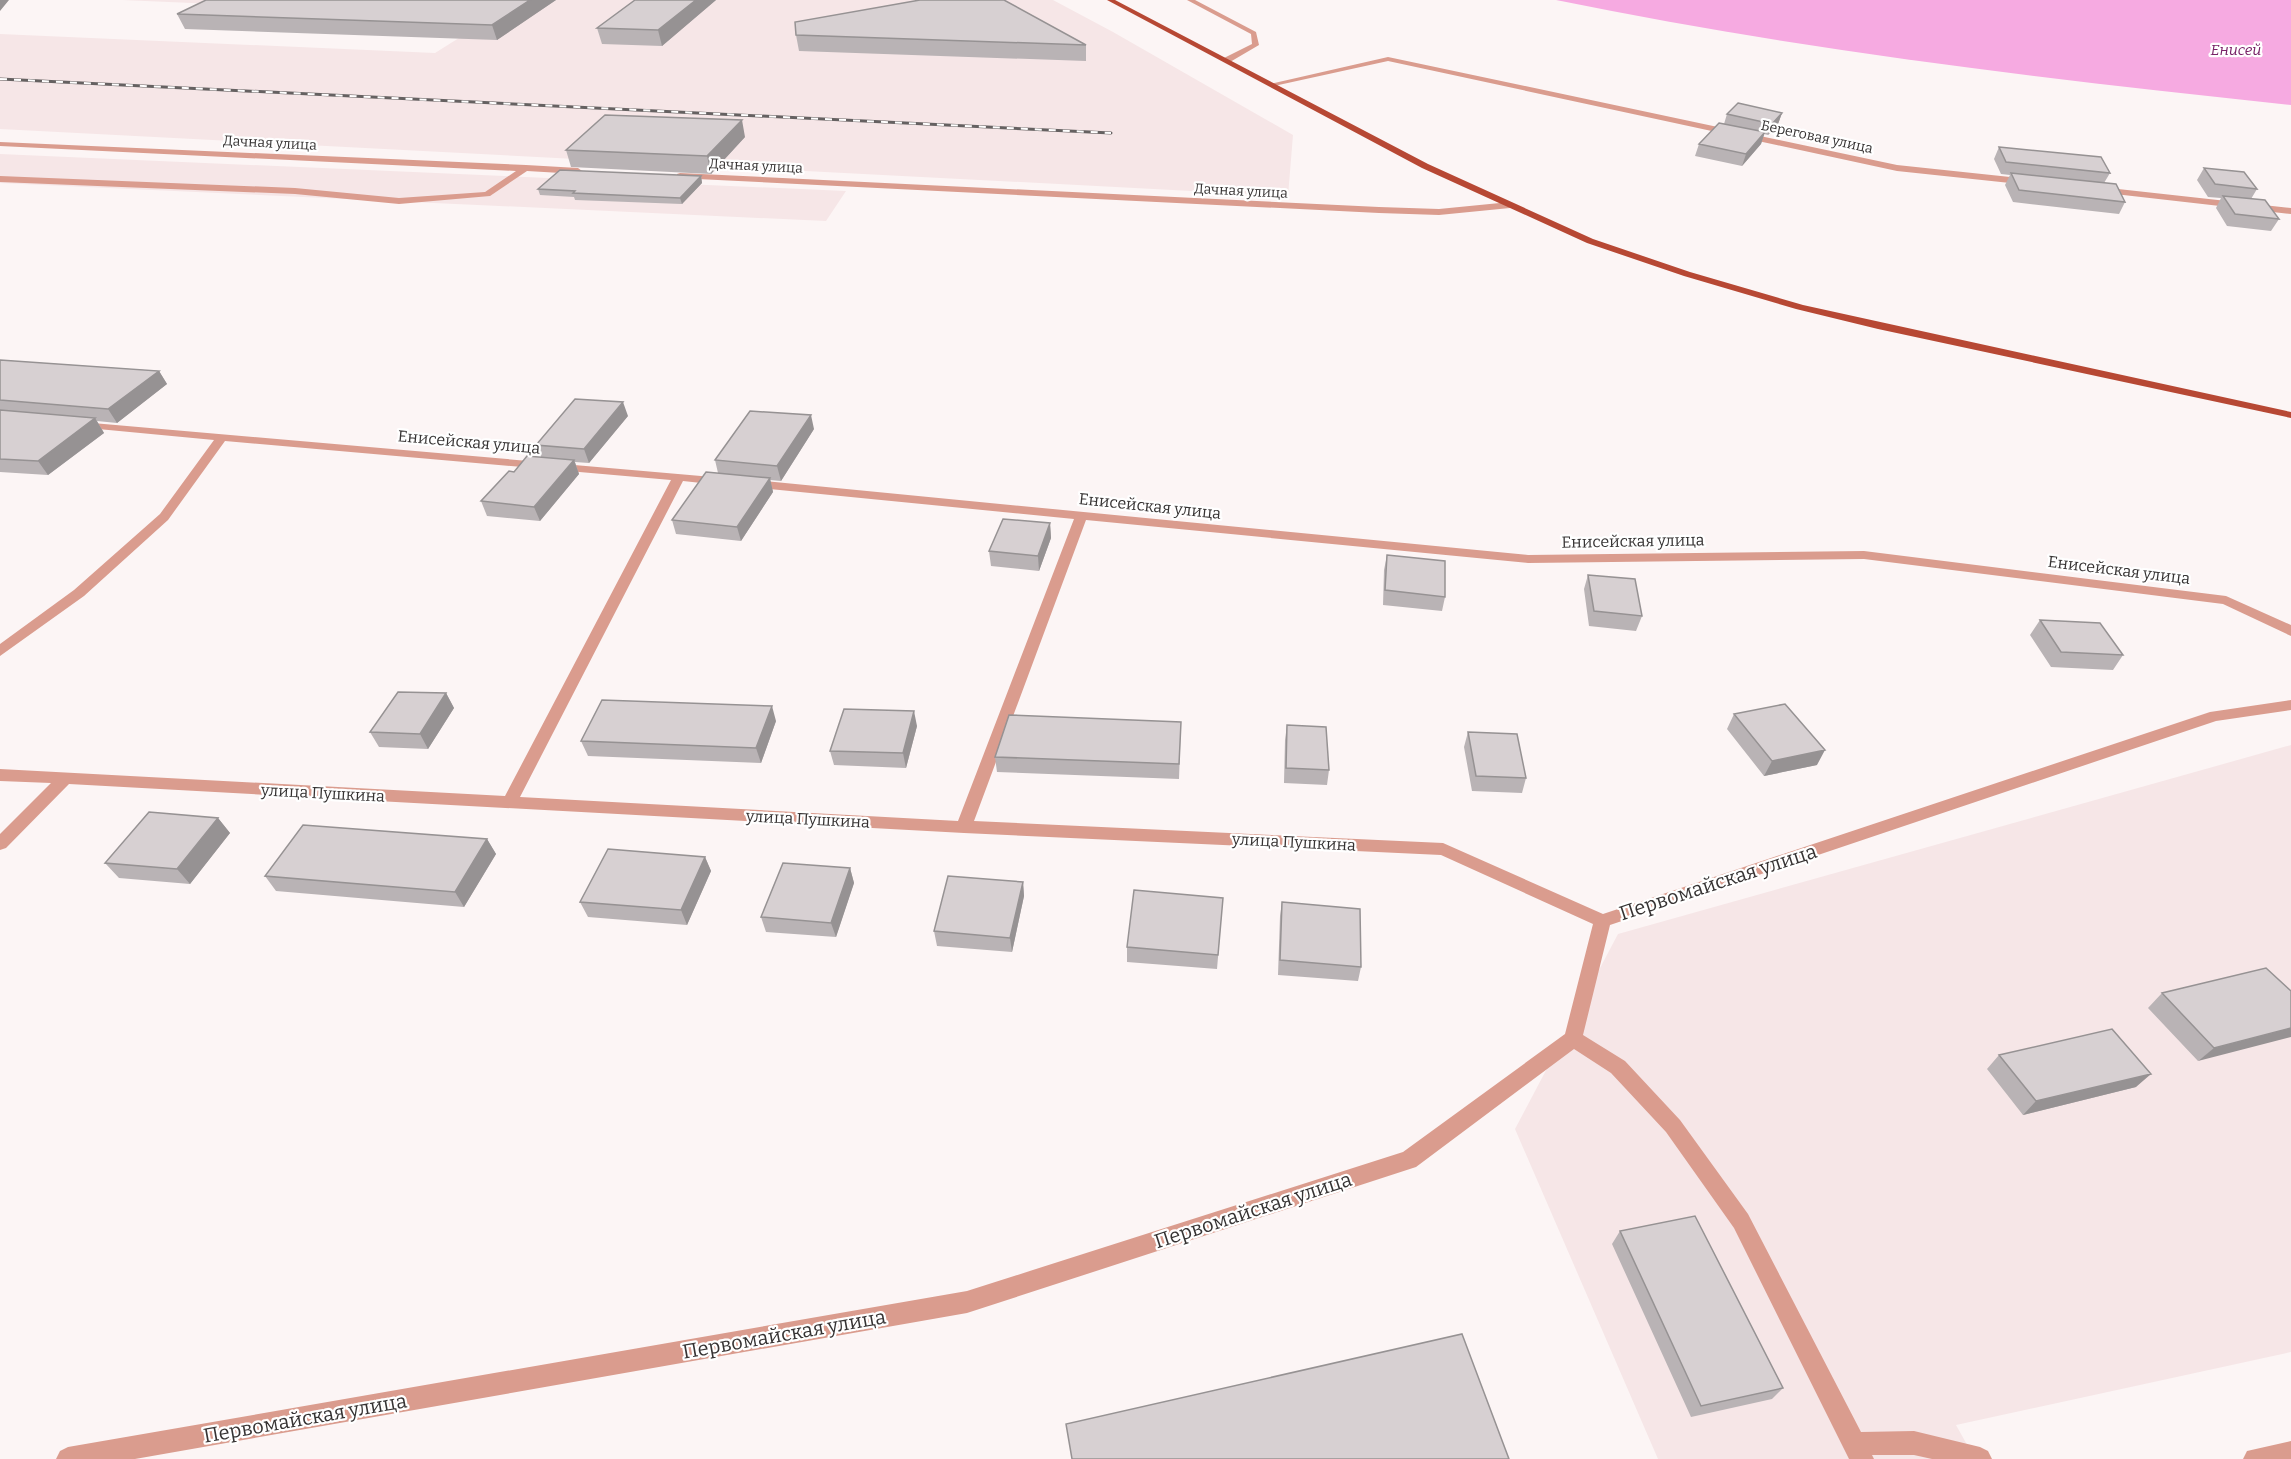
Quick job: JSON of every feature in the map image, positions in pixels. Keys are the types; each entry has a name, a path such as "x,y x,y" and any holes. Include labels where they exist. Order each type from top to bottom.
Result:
{"main road":[{"path":"1110,0 1274,84 1425,166 1590,241 1687,274 1800,307 1878,326 2291,415"}],"street":[{"path":"1190,0 1254,33 1256,45 1227,60"},
{"name":"Береговая улица","path":"1274,84 1388,59 1897,168 2036,183"},
{"name":"Дачная улица","path":"0,144 586,171"},
{"path":"0,179 296,191 399,201 487,194 526,168"},
{"name":"Дачная улица","path":"669,176 1439,212 1510,206"},
{"path":"2094,189 2291,211"},
{"name":"Енисейская улица","path":"70,424 679,477 1528,559 1864,555 2226,600 2291,631"},
{"path":"0,651 79,593 164,517 223,436"},
{"path":"509,803 679,477"},
{"path":"964,827 1082,516"},
{"name":"Первомайская улица","path":"68,1459 967,1302 1409,1160 1573,1039 1602,921 2215,716 2291,705"},
{"name":"улица Пушкина","path":"0,775 964,827 1443,849 1602,921"},
{"path":"0,844 65,779"},
{"path":"1573,1039 1618,1066 1665,1117 1741,1221 1859,1451 1914,1443 1980,1459"},
{"path":"2255,1459 2291,1453"}],"shaded area":[{"path":"122,0 1053,0 1293,135 1288,196 0,129 0,34 435,53 494,16"},
{"path":"0,154 846,191 826,221 0,183"},
{"path":"2291,745 2291,1352 1956,1425 1975,1459 1658,1459 1515,1129 1618,934"}],"water":[{"name":"Енисей","path":"1556,0 2291,0 2291,105 1922,62 1739,34"}],"building":[{"path":"206,0 530,0 492,25 177,14"},
{"path":"635,0 696,0 658,30 597,28"},
{"path":"920,0 1004,0 1086,45 796,35 795,22"},
{"path":"1738,103 1782,113 1772,124 1727,114"},
{"path":"605,115 742,120 707,156 566,150"},
{"path":"1719,123 1765,132 1746,154 1699,144"},
{"path":"1999,147 2101,157 2110,173 2006,162"},
{"path":"2204,168 2244,172 2257,189 2215,184"},
{"path":"560,170 701,176 680,198 538,189"},
{"path":"2011,173 2116,184 2125,202 2019,190"},
{"path":"2223,196 2265,200 2279,219 2235,214"},
{"path":"0,360 159,371 108,409 0,400"},
{"path":"575,399 623,402 584,449 536,445"},
{"path":"0,410 95,418 38,461 0,459"},
{"path":"750,411 811,415 777,466 715,460"},
{"path":"527,456 574,460 534,507 481,501 509,471 514,472"},
{"path":"706,472 770,478 737,527 672,520"},
{"path":"1003,519 1050,523 1038,556 989,551"},
{"path":"1387,555 1445,561 1445,597 1385,590"},
{"path":"1588,575 1635,579 1642,616 1594,611"},
{"path":"2040,620 2100,623 2123,655 2061,652"},
{"path":"398,692 446,693 420,734 370,732"},
{"path":"602,700 772,706 756,748 581,741"},
{"path":"1785,704 1825,750 1772,761 1734,714"},
{"path":"844,709 914,711 903,753 830,751"},
{"path":"1009,715 1181,722 1179,764 995,757"},
{"path":"1287,725 1326,727 1329,770 1286,768"},
{"path":"1468,732 1517,734 1526,778 1476,776"},
{"path":"149,812 218,818 177,869 105,863"},
{"path":"303,825 487,839 455,892 265,876"},
{"path":"608,849 705,857 681,910 580,902"},
{"path":"783,863 850,868 831,923 761,917"},
{"path":"948,876 1023,882 1010,938 934,931"},
{"path":"1134,890 1223,898 1218,955 1127,947"},
{"path":"1282,902 1360,909 1361,967 1280,960"},
{"path":"2266,968 2291,991 2291,1028 2214,1048 2162,993"},
{"path":"2112,1029 2151,1074 2036,1101 1999,1055"},
{"path":"1695,1216 1783,1388 1701,1406 1620,1231"},
{"path":"1462,1334 1509,1459 1072,1459 1066,1424"}],"railway":[{"path":"0,79 1111,133"}]}
